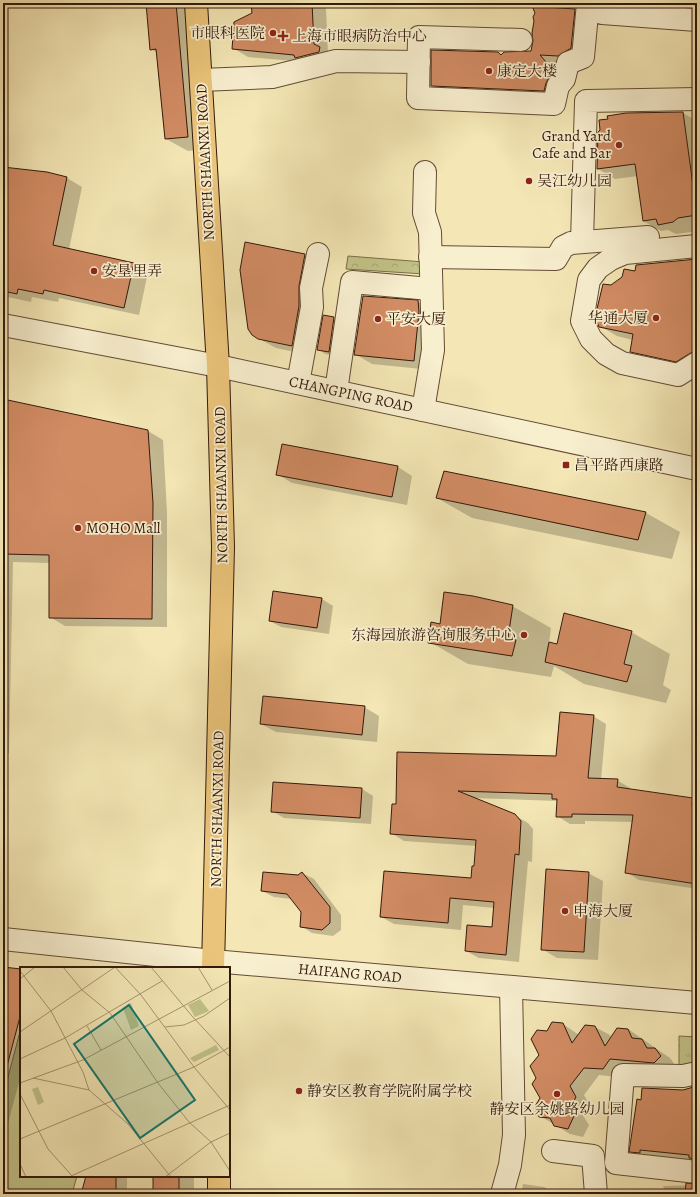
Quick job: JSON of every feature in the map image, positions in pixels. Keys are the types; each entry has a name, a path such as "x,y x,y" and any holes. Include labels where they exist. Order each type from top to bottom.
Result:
{"main road":[{"name":"NORTH SHAANXI ROAD","path":"196,3 218,366 223,547 213,964"},
{"path":"219,1177 219,1194"}],"street":[{"path":"521,40 419,37 418,98 554,104 558,86 564,79 568,63 583,57 588,3"},
{"path":"602,3 602,13 697,20"},
{"path":"200,80 272,77 336,61 419,62"},
{"path":"582,242 586,101 697,99"},
{"path":"423,410 433,350 430,289 430,232 424,213 425,172"},
{"path":"430,257 556,259 563,247 571,243 697,233"},
{"path":"697,246 625,253 611,259 598,268 589,280 582,321 591,339 606,354 622,364 678,375 697,363"},
{"path":"298,383 312,307 311,288 318,254"},
{"path":"336,391 352,282 430,289"},
{"name":"CHANGPING ROAD","path":"3,325 218,366 697,469"},
{"name":"HAIFANG ROAD","path":"3,939 213,964 697,1003"},
{"path":"502,1194 510,1165 514,1134 511,987"},
{"path":"697,1073 683,1076 623,1075 616,1163 697,1172"},
{"path":"552,1151 593,1156 596,1194"}],"green space":[{"path":"348,256 424,262 424,274 346,269"},
{"path":"20,1032 20,1177 77,1177 72,1194 3,1194 3,1096"},
{"path":"679,1036 697,1037 697,1071 679,1073"}],"building":[{"path":"146,3 176,3 188,137 165,139 156,49 150,50"},
{"name":"市眼科医院","path":"251,3 312,3 314,44 320,47 319,52 295,58 294,55 232,49 234,22 252,13"},
{"name":"康定大楼","path":"532,6 575,9 571,48 558,56 540,55 553,70 546,83 544,91 431,86 431,50 498,52 501,55 504,52 531,51 533,41 533,17 535,13"},
{"path":"683,112 697,215 678,218 673,222 658,225 656,219 643,221 635,164 597,169 598,132 600,130 599,120 608,119 607,116 626,113"},
{"path":"3,167 47,172 67,177 53,245 134,263 124,308 44,290 43,294 18,289 17,294 3,291"},
{"path":"245,242 305,254 299,286 299,306 292,346 258,339 252,335 248,329 240,270"},
{"name":"华通大厦","path":"697,259 697,349 676,362 630,352 633,334 599,327 595,317 603,284 611,285 622,277 624,269 635,271 636,265"},
{"name":"平安大厦","path":"363,296 418,300 419,312 414,361 354,355"},
{"path":"323,315 334,317 329,352 317,350"},
{"name":"MOHO Mall","path":"3,399 148,430 153,503 152,619 49,618 49,555 3,554"},
{"path":"282,444 398,466 392,497 276,475"},
{"path":"444,471 646,512 638,540 436,498"},
{"path":"273,591 322,598 317,628 269,621"},
{"path":"444,592 473,596 513,605 508,638 516,640 512,656 428,643 431,622 440,624"},
{"path":"564,613 632,631 624,664 632,666 627,682 545,662 549,642 557,644"},
{"path":"263,696 365,706 362,735 260,724"},
{"path":"560,712 594,715 588,778 618,779 617,787 693,798 692,805 697,808 697,884 625,873 633,815 572,814 572,817 556,817 557,799 552,799 552,794 458,791 515,814 521,821 519,855 515,854 506,955 465,951 467,925 492,927 494,902 450,898 448,923 380,917 384,871 471,878 472,866 474,866 476,840 390,834 392,804 396,804 397,752 556,756"},
{"path":"273,782 362,788 360,818 271,812"},
{"name":"申海大厦","path":"546,869 589,872 584,952 541,950"},
{"path":"263,872 298,875 302,872 330,907 330,923 322,930 300,927 301,912 287,894 261,891"},
{"path":"3,967 20,969 20,1017 7,1066 3,1065"},
{"path":"552,1022 563,1023 572,1043 585,1025 595,1026 605,1046 617,1028 628,1029 632,1038 642,1039 647,1048 655,1048 661,1056 654,1063 610,1059 603,1069 584,1068 570,1086 576,1097 570,1108 574,1116 568,1129 554,1126 550,1118 539,1117 534,1108 540,1098 532,1084 536,1078 530,1066 539,1055 531,1039 537,1030 547,1031"},
{"path":"697,1086 697,1159 689,1158 689,1155 640,1150 640,1153 629,1152 637,1099 641,1100 642,1088 683,1090"},
{"path":"86,1177 116,1177 116,1194 81,1194"},
{"path":"153,1177 179,1177 179,1194 153,1194"},
{"path":"686,1183 697,1184 697,1194 685,1194"}],"place":[{"name":"市眼科医院","path":"273,33"},
{"name":"上海市眼病防治中心","path":"283,36"},
{"name":"康定大楼","path":"489,71"},
{"name":"Grand Yard Cafe and Bar","path":"619,145"},
{"name":"吴江幼儿园","path":"529,181"},
{"name":"安垦里弄","path":"94,271"},
{"name":"华通大厦","path":"656,318"},
{"name":"平安大厦","path":"378,319"},
{"name":"昌平路西康路","path":"566,465"},
{"name":"MOHO Mall","path":"78,528"},
{"name":"东海园旅游咨询服务中心","path":"524,635"},
{"name":"申海大厦","path":"565,911"},
{"name":"静安区教育学院附属学校","path":"299,1091"},
{"name":"静安区余姚路幼儿园","path":"557,1094"}]}
